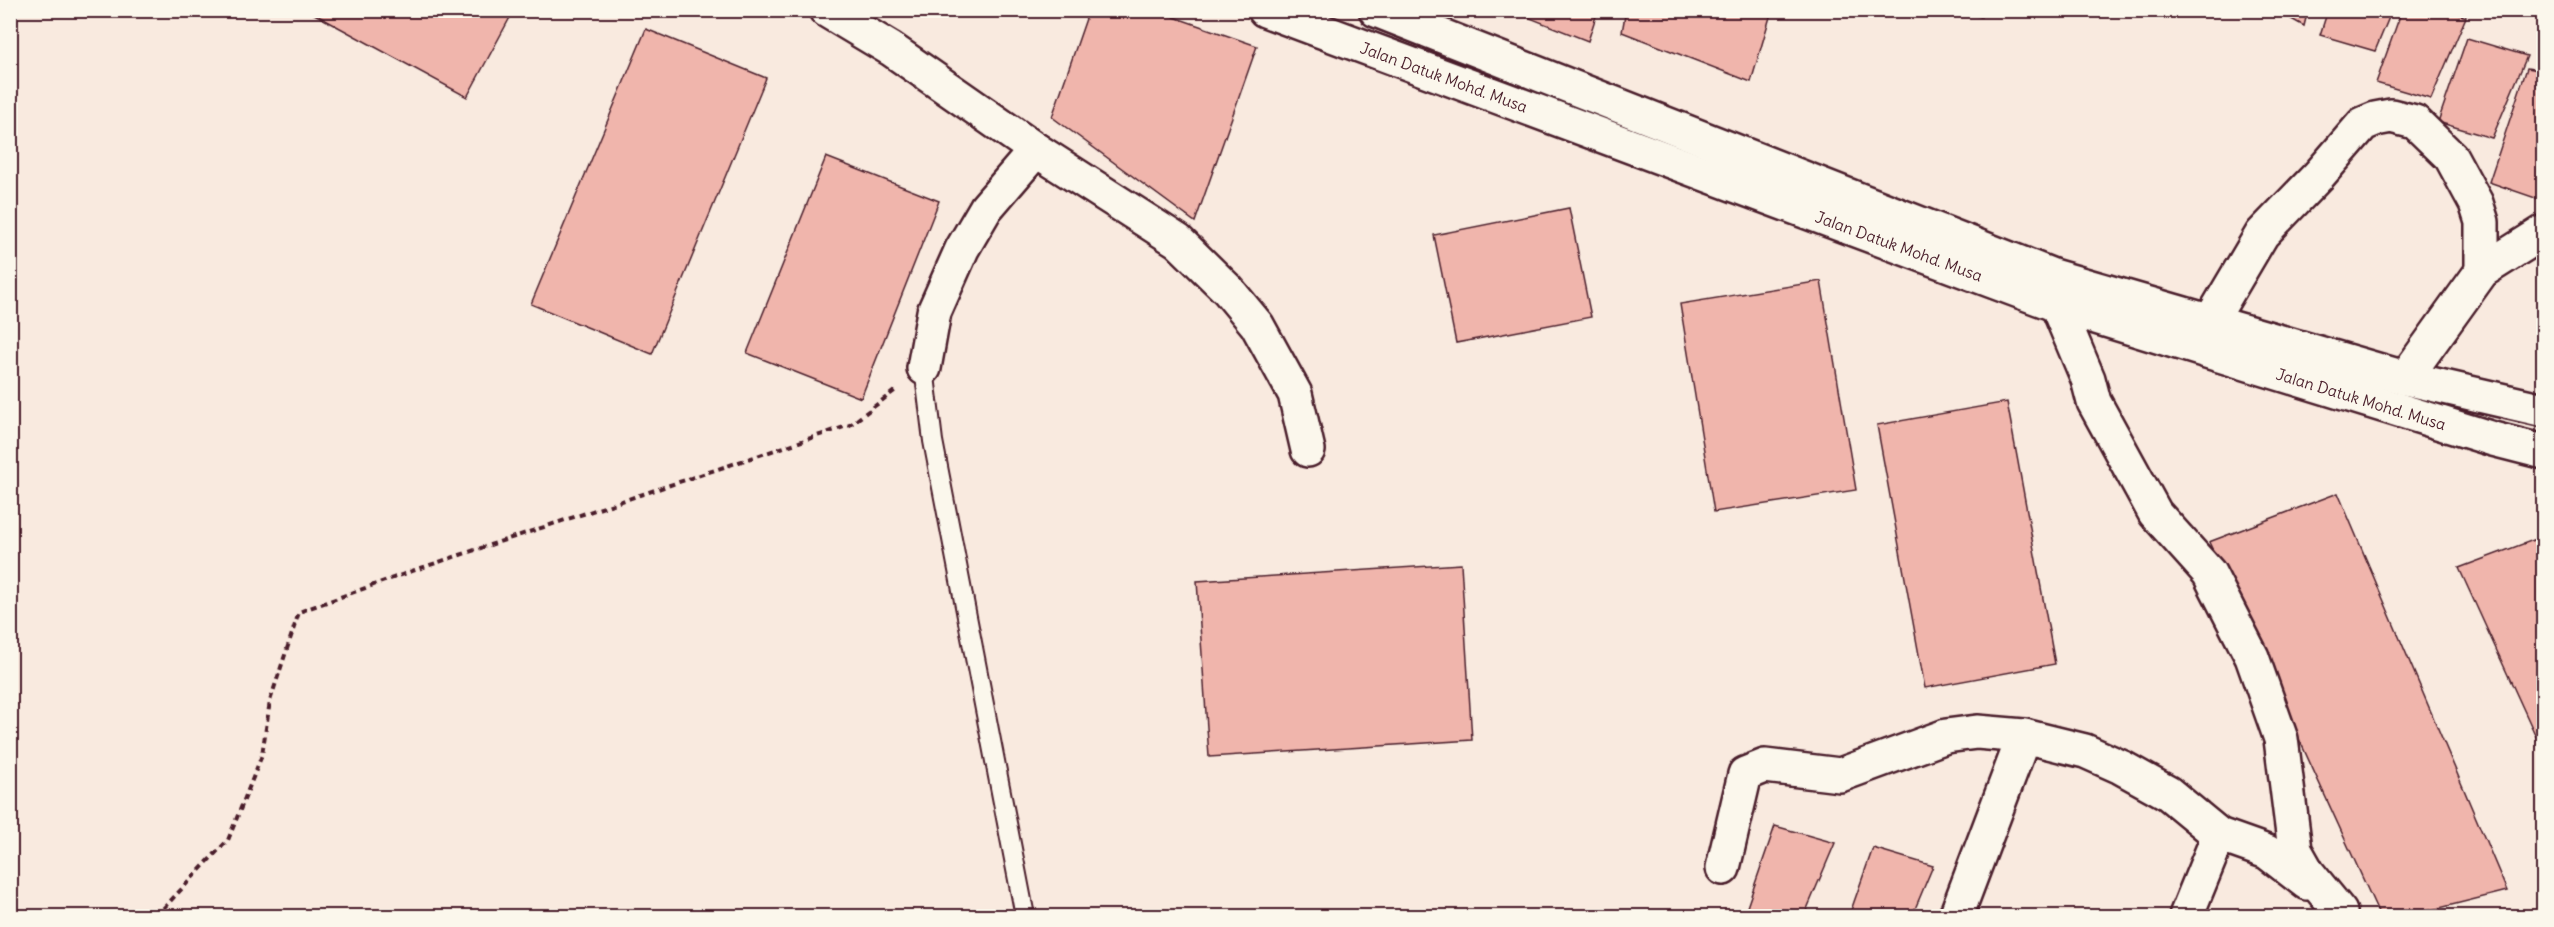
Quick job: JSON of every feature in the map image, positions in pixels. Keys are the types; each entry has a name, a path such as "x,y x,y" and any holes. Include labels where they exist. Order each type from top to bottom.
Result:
{"main road":[{"path":"826,10 891,50 1036,150 1178,241 1228,290 1257,325 1295,394 1308,450"},
{"name":"Jalan Datuk Mohd. Musa","path":"1265,10 2057,305 2481,436 2544,452"},
{"name":"Jalan Datuk Mohd. Musa","path":"1376,10 2053,276 2405,378 2544,410"},
{"path":"2210,322 2262,234 2319,175 2363,124 2375,119 2391,116 2415,122 2451,157 2476,203 2482,222 2482,271"},
{"path":"924,368 934,312 962,249 986,208 1036,150"},
{"path":"2405,378 2482,271 2544,232"},
{"path":"2057,305 2088,379 2094,402 2155,513 2209,573 2252,657 2281,739 2295,850 2308,873 2346,914"},
{"path":"1723,868 1745,774 1749,770 1765,766 1840,775 1946,736 1977,732 2024,736 2085,752 2121,767 2168,793 2219,836 2267,852 2346,914"},
{"path":"1956,916 2024,736"},
{"path":"2186,916 2219,836"}],"lane":[{"path":"924,368 933,441 1025,916"}],"path":[{"path":"156,916 228,840 233,830 262,755 270,700 299,612 415,570 850,425 924,368"}],"building":[{"path":"307,10 514,10 467,97"},
{"path":"1089,10 1154,10 1257,46 1195,222 1052,117"},
{"path":"1510,10 1598,10 1588,41"},
{"path":"1626,10 1772,10 1751,82 1622,32"},
{"path":"1960,10 1984,10 1981,17"},
{"path":"2275,10 2308,10 2304,26"},
{"path":"2328,10 2392,10 2375,51 2320,35"},
{"path":"2402,10 2445,10 2466,17 2431,99 2376,83"},
{"path":"646,29 766,78 652,354 531,304"},
{"path":"2467,38 2527,56 2492,138 2438,122"},
{"path":"2527,68 2544,71 2544,201 2489,182"},
{"path":"826,157 939,201 861,398 747,353"},
{"path":"1569,208 1591,317 1456,343 1434,235"},
{"path":"1821,281 1856,490 1714,512 1680,304"},
{"path":"2007,402 2055,664 1925,688 1877,425"},
{"path":"2338,493 2507,891 2408,916 2380,916 2209,542"},
{"path":"2544,536 2544,754 2459,568"},
{"path":"1461,564 1472,740 1209,757 1197,581"},
{"path":"1775,826 1835,843 1804,916 1769,916 1746,910"},
{"path":"1873,848 1933,866 1912,916 1849,916"}]}
